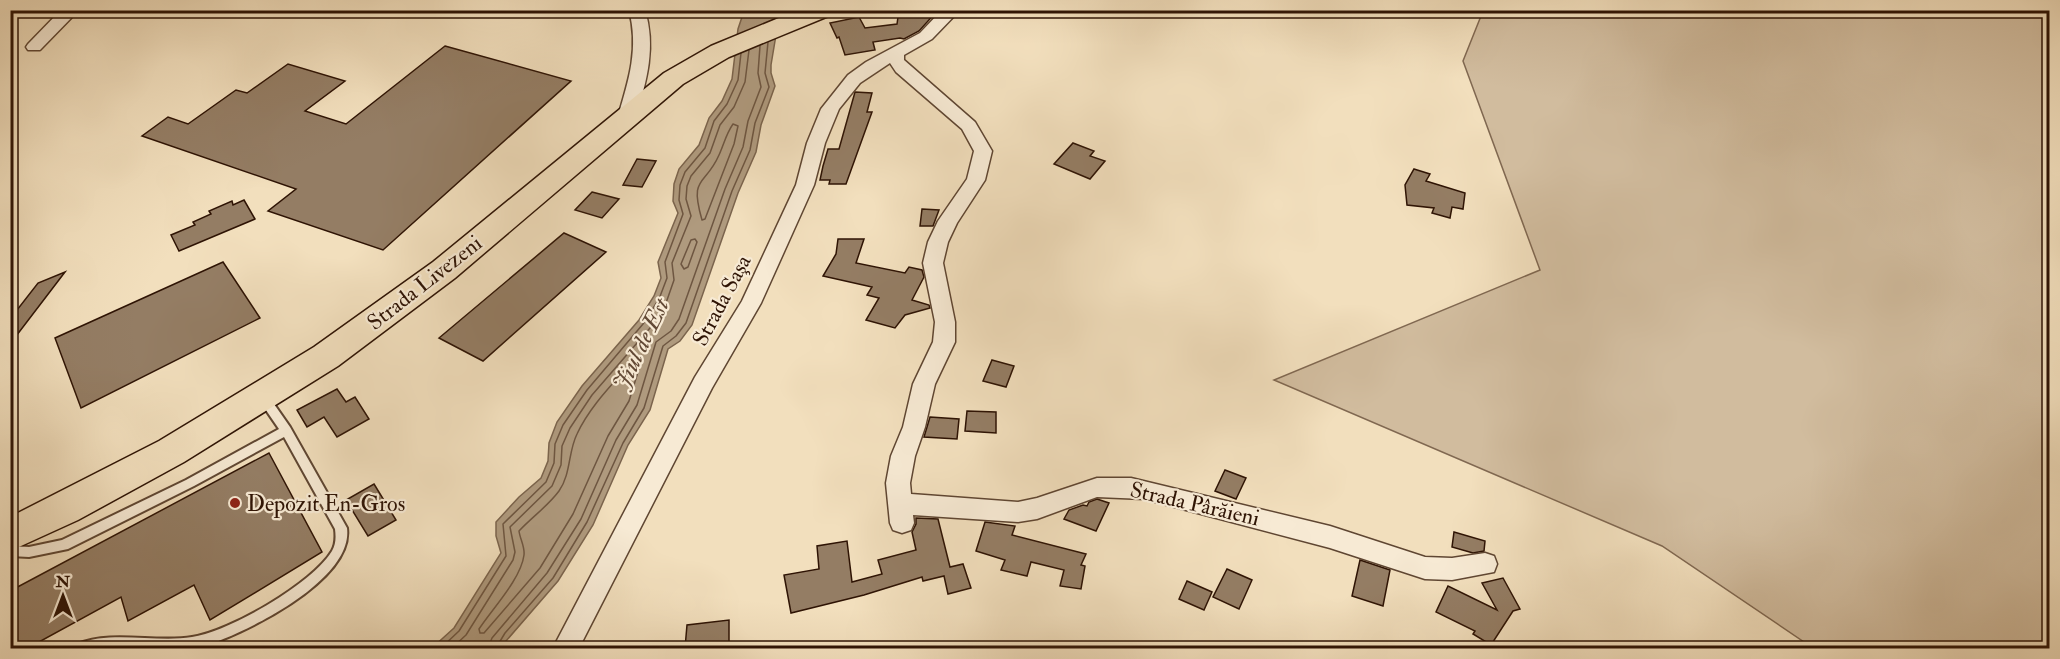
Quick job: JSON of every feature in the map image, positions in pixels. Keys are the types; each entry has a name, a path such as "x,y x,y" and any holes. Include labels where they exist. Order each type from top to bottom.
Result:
{"main road":[{"name":"Strada Livezeni","path":"10,535 119,481 263,397 338,347 425,285 670,81 717,54 822,10"}],"street":[{"path":"34,48 71,10"},
{"path":"627,116 641,71 644,47 642,24 637,10"},
{"name":"Strada Saşa","path":"566,648 703,383 751,303 805,185 816,143 830,110 854,79 926,36 952,10"},
{"name":"Strada Pârăieni","path":"896,52 896,60 902,68 969,126 983,151 976,180 948,221 938,242 933,263 945,322 944,342 924,384 914,427 903,456 898,483 901,514 1034,511 1093,488 1116,486 1144,489 1330,537 1425,568 1452,569 1485,564"}],"lane":[{"path":"82,648 196,643 254,620 317,578 334,559 343,539 341,528 286,430 263,397"},
{"path":"10,551 29,552 73,541 190,483 286,430"}],"shaded area":[{"path":"1483,11 2049,11 2049,648 1813,648 1662,546 1274,380 1540,270 1463,61"}],"water":[{"name":"Jiul de Est","path":"744,11 780,11 771,65 775,86 761,125 756,152 738,193 692,325 680,341 668,349 650,410 628,445 593,525 558,581 500,648 432,648 454,628 501,553 496,536 496,522 541,478 548,461 549,443 557,422 582,386 639,320 654,296 661,278 658,262 678,213 673,201 674,184 679,169 699,145 709,118 722,101 732,79 738,29"}],"building":[{"path":"899,10 938,10 919,31 904,39 873,42 875,50 845,55 839,37 837,38 830,23 859,17 865,28 897,24"},
{"path":"445,46 571,81 383,250 268,211 296,189 142,136 168,117 188,124 236,90 247,93 288,64 345,81 305,111 346,124"},
{"path":"855,92 872,93 867,112 872,112 846,184 829,184 830,180 820,180 823,166 828,149 839,149"},
{"path":"1073,143 1094,151 1090,156 1105,161 1090,179 1054,164"},
{"path":"637,159 656,161 642,187 623,185"},
{"path":"1414,169 1430,174 1426,181 1465,193 1463,209 1452,207 1450,218 1432,213 1434,208 1407,205 1405,185"},
{"path":"592,192 619,199 602,218 575,210"},
{"path":"244,200 255,219 179,251 171,235 195,225 193,222 211,214 209,211 232,201 233,205"},
{"path":"922,209 939,210 933,226 920,226"},
{"path":"564,233 606,252 483,361 439,338"},
{"path":"838,239 864,239 856,263 905,273 909,267 922,270 924,277 912,300 929,305 930,308 905,315 895,328 866,320 879,298 867,295 872,287 823,276 836,254"},
{"path":"223,262 260,318 81,408 55,338"},
{"path":"65,272 10,344 10,319 38,283"},
{"path":"992,360 1014,366 1006,387 983,381"},
{"path":"337,389 346,402 355,397 369,419 337,437 324,417 307,427 297,410"},
{"path":"967,411 996,412 996,433 965,431"},
{"path":"930,417 959,419 957,439 924,437"},
{"name":"Depozit En-Gros","path":"269,453 322,552 210,620 194,585 128,621 121,597 28,648 10,648 10,591"},
{"path":"1225,470 1246,478 1236,499 1215,491"},
{"path":"374,484 396,520 368,536 346,500"},
{"path":"1097,499 1109,503 1096,531 1064,519 1069,510 1083,505 1087,506 1089,502"},
{"path":"916,518 938,519 950,567 963,564 971,588 948,594 944,576 923,581 922,577 864,595 791,613 784,575 819,569 817,546 847,541 852,582 882,574 878,560 916,550 912,532"},
{"path":"985,522 1015,526 1012,535 1086,554 1081,565 1085,566 1081,589 1060,586 1064,570 1031,562 1027,576 1001,570 1005,560 976,551"},
{"path":"1454,532 1485,541 1484,551 1473,553 1452,547"},
{"path":"1360,560 1390,570 1383,606 1352,596"},
{"path":"1227,569 1252,580 1239,609 1213,597"},
{"path":"1503,578 1520,609 1513,611 1491,645 1473,634 1475,631 1436,612 1448,586 1497,610 1482,583"},
{"path":"1187,581 1212,592 1204,610 1179,599"},
{"path":"729,620 729,648 685,648 687,625"}],"place":[{"name":"Depozit En-Gros","path":"235,503"}]}
